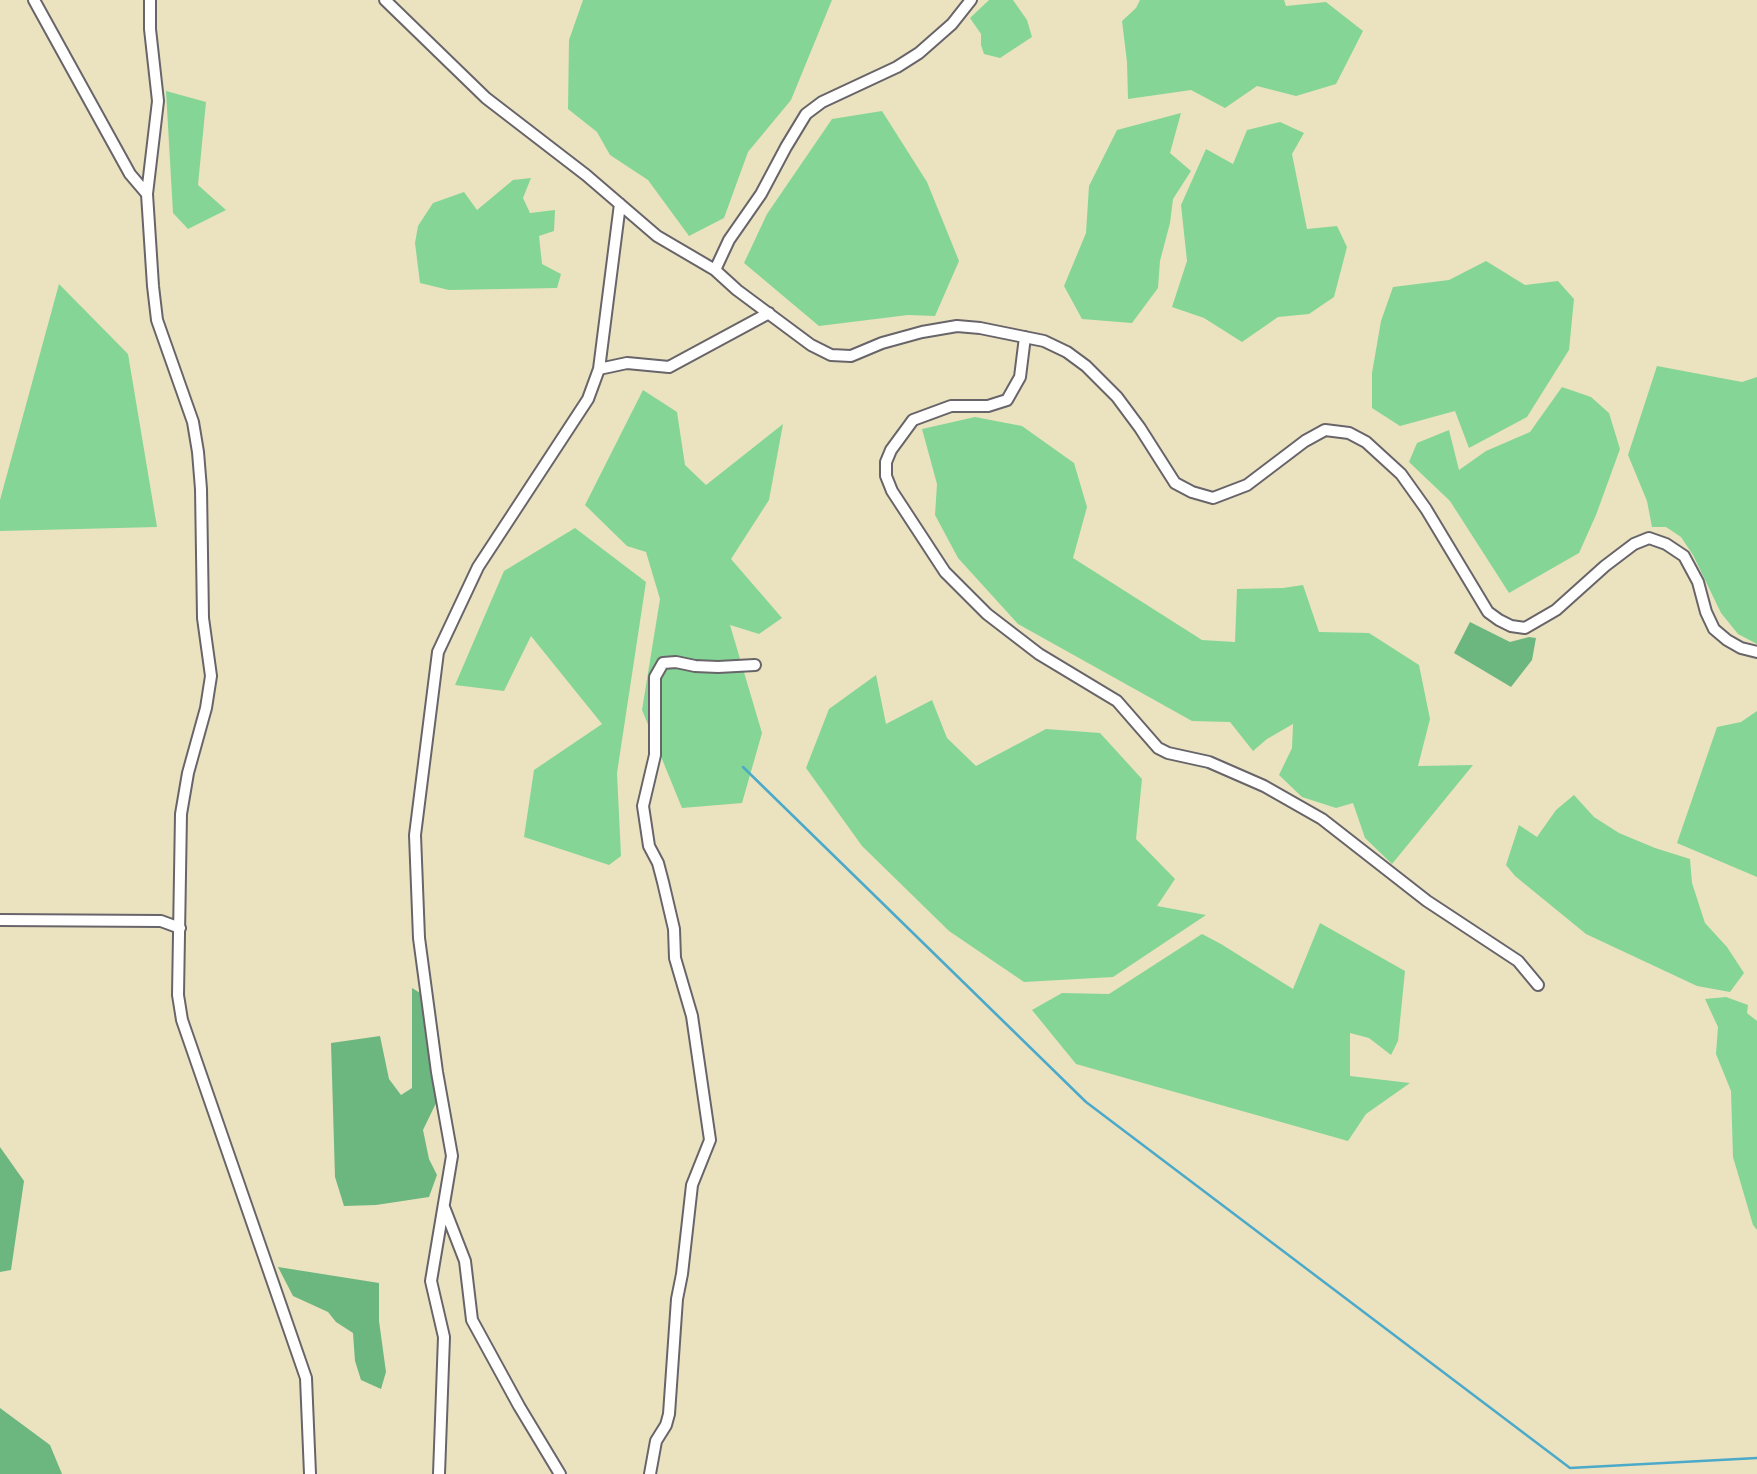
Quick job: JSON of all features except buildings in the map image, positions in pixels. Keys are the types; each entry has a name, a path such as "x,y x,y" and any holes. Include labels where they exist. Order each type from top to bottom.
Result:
{"street":[{"path":"34,0 131,174 147,194"},
{"path":"150,0 150,29 158,101 147,194 157,320 193,422 198,453 203,618 211,676 181,814 178,995 182,1020 306,1378 310,1474"},
{"path":"385,0 486,98 586,175 657,236 715,270 737,290 811,345 831,355 851,355 896,339 957,326 1044,341 1067,352 1086,366 1117,397 1175,483 1192,492 1213,498 1247,485 1305,441 1325,430 1349,433 1366,442 1401,474 1426,509 1488,612 1499,620 1511,626 1525,628 1556,610 1634,544 1649,538 1666,544 1684,556 1698,582 1714,629 1741,648 1757,652"},
{"path":"715,270 729,240 761,194 806,114 822,102 897,67 919,53 951,24 971,0"},
{"path":"439,1474 444,1337 431,1281 452,1156 437,1072 419,938 415,835 438,652 478,567 589,399 599,369 620,204"},
{"path":"599,369 627,363 669,368 769,313"},
{"path":"1025,337 1020,377 1007,400 988,406 951,406 914,420 907,426 886,462 886,476 892,491 945,572 987,614 1040,654 1117,701 1158,748 1168,753 1209,762 1253,781 1322,819 1427,901 1517,961 1538,985"},
{"path":"650,1474 656,1441 669,1414 677,1299 692,1185 710,1140 692,1016 676,958 674,929 663,882 658,863 649,846 643,806 655,755 654,677 663,663 718,667 755,665"},
{"path":"0,920 161,921 180,928"},
{"path":"443,1204 465,1261 472,1320 560,1474"}],"green space":[{"path":"583,0 832,0 791,100 748,152 724,218 689,236 648,180 610,155 597,132 568,109 569,40"},
{"path":"989,0 1013,0 1027,20 1032,37 1000,58 984,54 981,34 970,18"},
{"path":"1140,0 1284,0 1286,6 1326,2 1363,31 1336,84 1296,96 1257,86 1225,108 1191,90 1128,99 1122,21 1136,8"},
{"path":"166,91 206,102 198,185 226,210 188,229 173,213"},
{"path":"882,111 927,182 959,261 935,316 908,315 819,326 744,263 767,214 832,119"},
{"path":"1181,113 1170,153 1191,171 1173,199 1160,261 1158,288 1132,323 1082,319 1064,286 1086,233 1089,186 1117,130"},
{"path":"1280,122 1304,133 1292,154 1307,229 1337,226 1347,247 1334,297 1309,314 1278,317 1242,342 1204,318 1172,307 1187,261 1181,205 1206,149 1233,164 1247,130"},
{"path":"531,178 523,198 530,213 555,210 554,231 539,236 542,264 561,274 557,288 449,290 420,283 415,243 418,226 433,203 464,192 477,210 513,180"},
{"path":"1486,261 1525,285 1558,281 1574,299 1569,350 1527,417 1469,448 1455,411 1400,426 1372,408 1372,373 1381,321 1393,287 1449,280"},
{"path":"59,284 128,354 157,527 0,531 0,500"},
{"path":"1657,366 1742,382 1757,377 1757,644 1738,634 1721,613 1693,555 1681,537 1666,527 1652,527 1647,501 1628,455"},
{"path":"1562,387 1591,397 1609,413 1620,449 1579,553 1509,593 1450,501 1409,462 1417,443 1449,430 1459,470 1486,451 1530,432"},
{"path":"643,390 677,412 685,465 706,485 783,424 769,500 731,559 782,618 759,634 730,625 762,733 742,803 682,808 642,710 660,599 646,552 627,546 585,505"},
{"path":"975,417 1022,426 1074,463 1087,507 1073,558 1202,640 1235,642 1237,589 1303,585 1319,632 1369,633 1419,665 1430,719 1418,766 1473,765 1392,864 1365,838 1353,803 1336,808 1302,797 1279,775 1292,748 1293,724 1267,739 1253,751 1230,722 1192,721 1018,624 958,558 935,515 937,484 922,429"},
{"path":"575,528 646,582 617,773 621,856 609,865 524,837 534,770 602,724 531,636 504,691 455,685 504,571"},
{"path":"1470,622 1510,642 1536,638 1532,660 1511,687 1454,653"},
{"path":"876,675 886,724 932,700 947,738 976,766 1046,729 1100,733 1142,779 1136,839 1175,879 1157,906 1206,915 1113,977 1024,982 949,931 862,846 806,768 829,709"},
{"path":"1757,711 1757,877 1677,843 1717,727 1741,722"},
{"path":"1574,795 1594,817 1619,833 1690,859 1692,883 1705,923 1727,947 1744,973 1730,992 1697,986 1586,934 1515,876 1506,865 1519,825 1537,837 1556,810"},
{"path":"1320,923 1405,971 1398,1041 1391,1055 1369,1038 1350,1033 1350,1076 1410,1083 1366,1114 1348,1141 1076,1064 1032,1010 1062,993 1109,994 1202,934 1293,989"},
{"path":"412,988 422,994 438,1099 423,1130 429,1159 437,1175 429,1197 376,1205 344,1206 335,1177 331,1043 380,1036 389,1079 401,1095 412,1088"},
{"path":"1726,997 1748,1005 1747,1013 1757,1021 1757,1230 1753,1225 1733,1157 1731,1091 1716,1054 1718,1027 1705,999"},
{"path":"0,1147 24,1181 11,1270 0,1272"},
{"path":"278,1267 379,1283 379,1321 386,1372 381,1389 361,1380 355,1361 353,1333 336,1322 328,1312 293,1296"},
{"path":"0,1408 50,1445 62,1474 0,1474"}],"waterway":[{"path":"743,767 1086,1102 1570,1468 1757,1458"}]}
